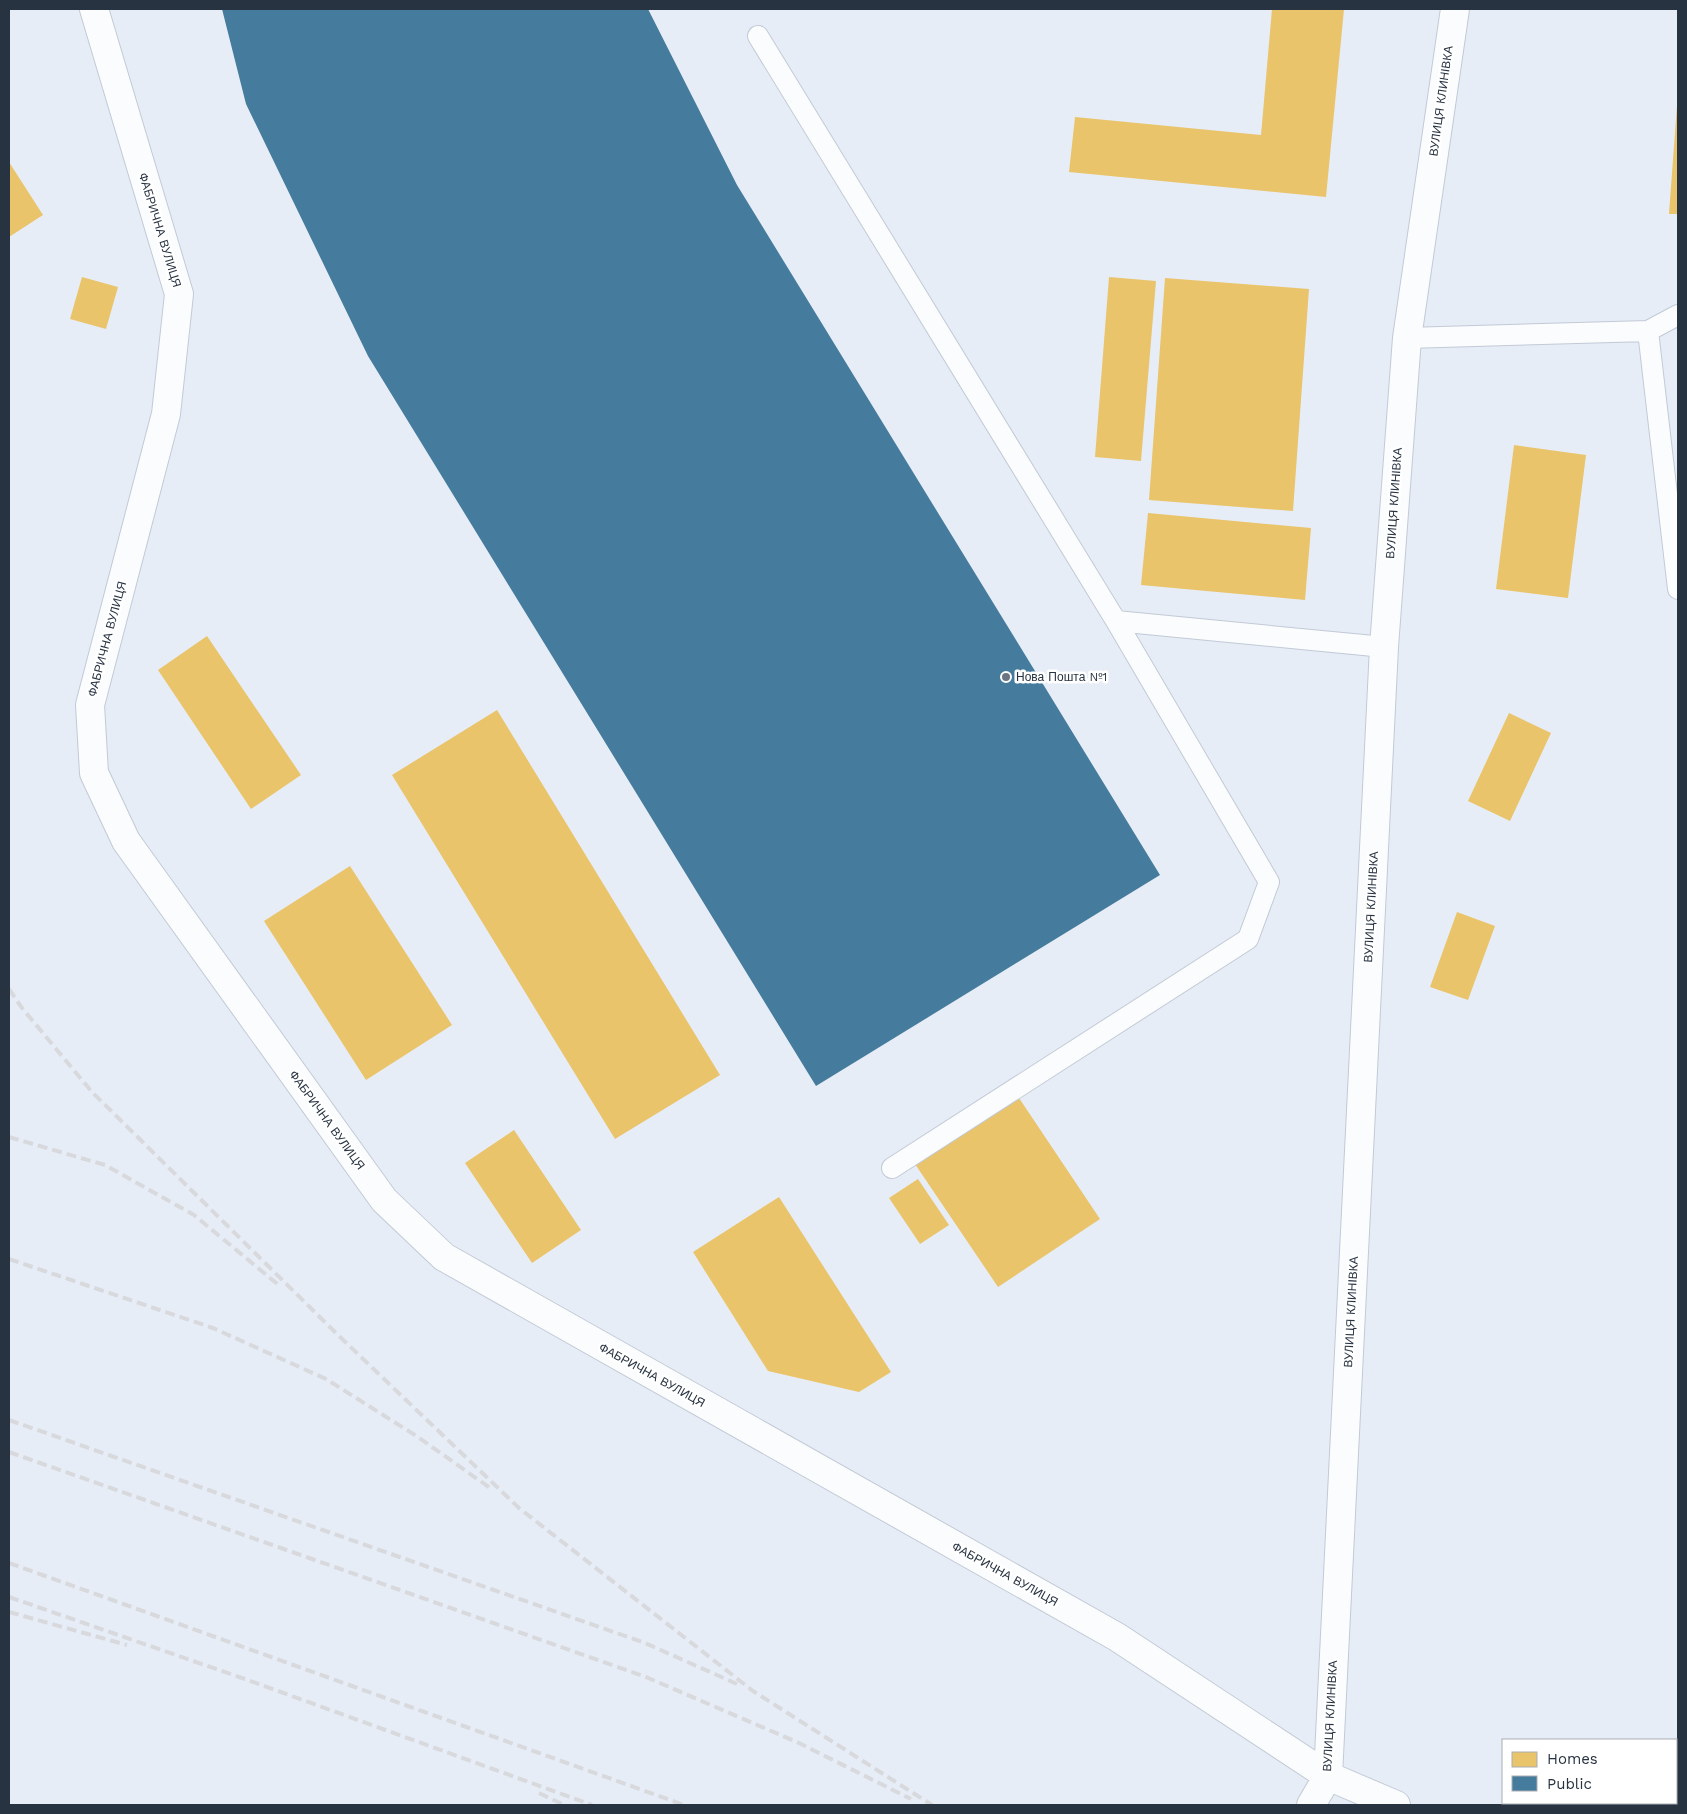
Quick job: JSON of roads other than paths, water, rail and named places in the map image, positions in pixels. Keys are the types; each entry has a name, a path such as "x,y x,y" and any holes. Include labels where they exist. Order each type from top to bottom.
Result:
{"street":[{"name":"ФАБРИЧНА ВУЛИЦЯ","path":"94,9 178,294 166,414 90,704 94,773 126,841 384,1200 444,1257 1117,1637 1328,1776 1396,1805"},
{"name":"ВУЛИЦЯ КЛИНІВКА","path":"1311,1805 1328,1776 1384,647 1407,338 1455,9"}],"lane":[{"path":"758,36 1116,621 1269,882 1248,939 892,1168"},
{"path":"1407,338 1648,331 1678,315"},
{"path":"1648,331 1678,589"},
{"path":"1116,621 1384,647"}],"railway":[{"path":"9,989 22,1008 92,1092 338,1335 519,1508 753,1691 932,1805"},
{"path":"9,1137 105,1165 194,1215 281,1287"},
{"path":"9,1259 213,1328 326,1379 418,1437 490,1488"},
{"path":"9,1420 645,1643 737,1684"},
{"path":"9,1452 646,1677 799,1743 911,1799"},
{"path":"9,1563 684,1805"},
{"path":"9,1597 245,1679 592,1805"},
{"path":"9,1612 127,1645"},
{"path":"539,1793 564,1805"}],"place":[{"name":"Нова Пошта №1","path":"1006,677"}]}
